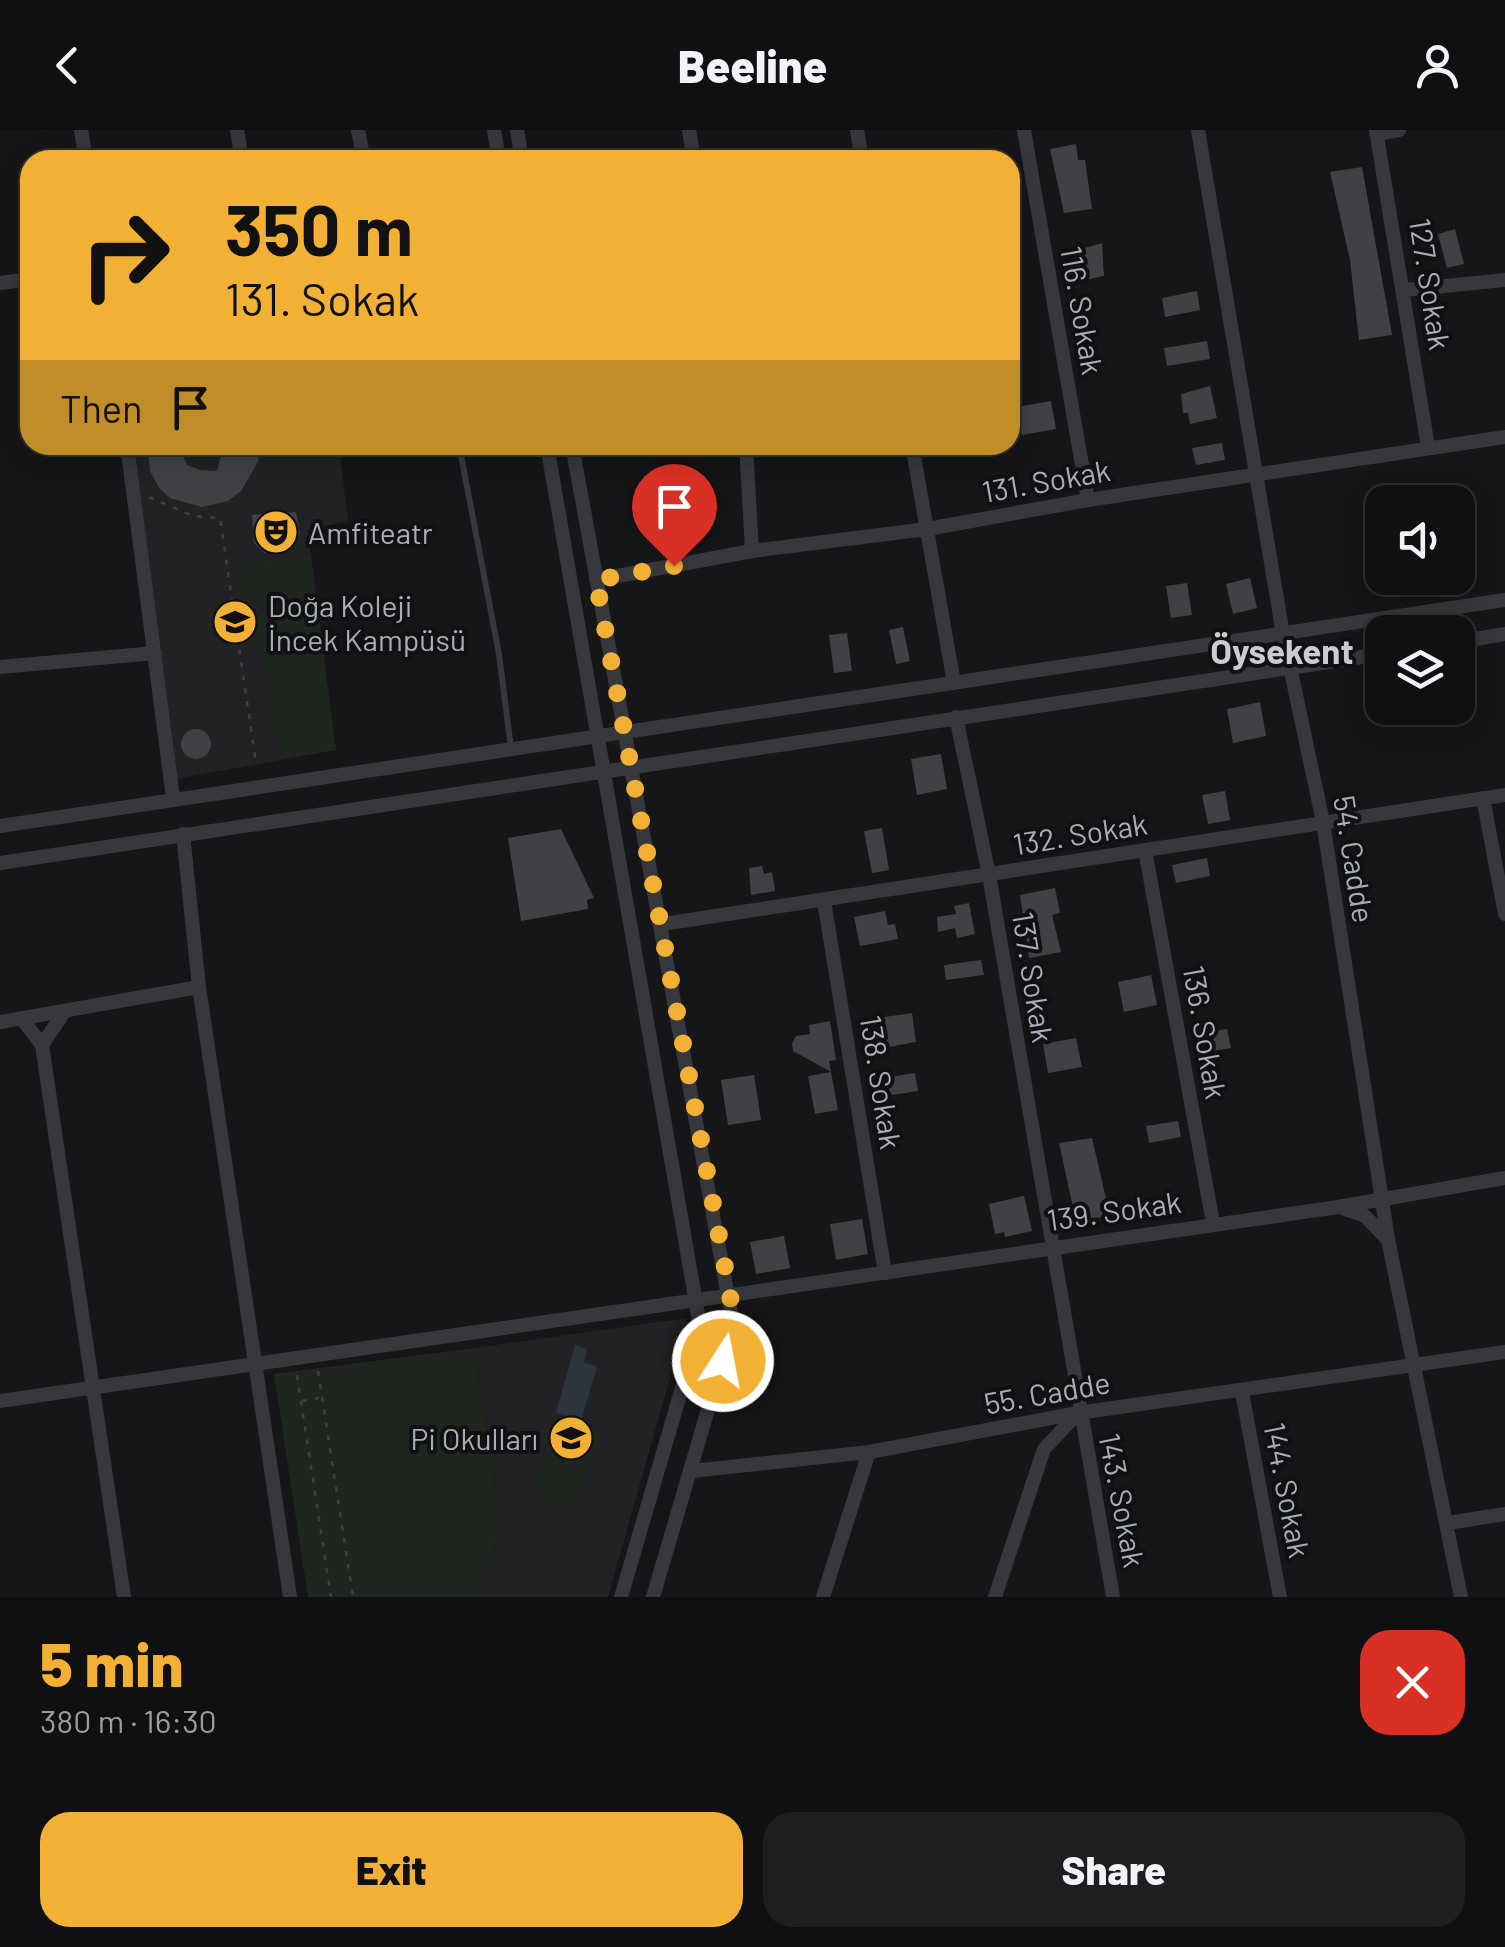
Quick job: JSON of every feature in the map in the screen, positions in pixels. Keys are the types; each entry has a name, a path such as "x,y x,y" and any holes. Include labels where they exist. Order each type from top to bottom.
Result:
{"street":[{"name":"116. Sokak","path":"1024,130 1088,500"},
{"name":"54. Cadde","path":"1198,130 1283,634 1323,822 1380,1196 1461,1597"},
{"path":"1376,132 1399,130"},
{"name":"127. Sokak","path":"1376,132 1428,447"},
{"path":"1405,290 1505,280"},
{"name":"131. Sokak","path":"596,580 752,551 926,529 1505,436"},
{"path":"128,455 173,798"},
{"path":"549,455 700,1326 621,1597"},
{"path":"574,455 663,924 733,1324 653,1597"},
{"path":"747,455 752,551"},
{"path":"914,455 954,683"},
{"path":"0,826 1505,600"},
{"path":"1475,639 1505,634"},
{"path":"0,667 155,652"},
{"path":"0,863 601,769 1365,657"},
{"name":"137. Sokak","path":"956,718 989,876 1078,1413"},
{"name":"132. Sokak","path":"663,924 1505,796"},
{"path":"1482,798 1505,914"},
{"path":"184,834 199,987 290,1597"},
{"name":"136. Sokak","path":"1146,850 1213,1224"},
{"name":"138. Sokak","path":"824,901 885,1273"},
{"path":"0,1022 199,987"},
{"path":"42,1045 65,1011"},
{"path":"22,1019 42,1045 124,1597"},
{"name":"139. Sokak","path":"0,1401 1338,1206 1505,1178"},
{"path":"1338,1206 1366,1216 1388,1239"},
{"name":"55. Cadde","path":"692,1471 869,1452 1078,1413 1505,1352"},
{"name":"144. Sokak","path":"1242,1392 1280,1597"},
{"path":"995,1597 1044,1449 1078,1413"},
{"name":"143. Sokak","path":"1078,1413 1114,1597"},
{"path":"824,1597 869,1452"},
{"path":"1448,1523 1505,1514"}],"lane":[{"path":"461,455 499,654 511,748"}],"path":[{"path":"147,480 149,498 193,516 220,518 256,763"},
{"path":"316,1356 352,1597"},
{"path":"294,1359 331,1597"},
{"path":"301,1401 321,1398"}],"shaded area":[{"name":"Doğa Koleji İncek Kampüsü","path":"128,455 340,455 348,521 308,530 336,750 170,780"},
{"path":"310,555 315,597 238,607 233,565"},
{"path":"316,606 336,750 280,759 263,649 253,650 248,618"},
{"name":"Pi Okulları","path":"687,1318 608,1597 476,1597 501,1527 474,1348"},
{"path":"575,1345 587,1349 584,1362 597,1367 581,1421 556,1413"},
{"path":"474,1348 501,1527 476,1597 308,1597 274,1374"},
{"path":"552,1424 598,1436 578,1509 532,1496"}],"building":[{"path":"1076,144 1078,160 1085,160 1092,209 1064,213 1050,149"},
{"path":"1362,167 1392,335 1359,340 1350,260 1330,172"},
{"path":"1455,229 1464,264 1447,268 1438,234"},
{"path":"1102,243 1104,276 1076,282 1071,252"},
{"path":"1197,291 1200,310 1165,317 1162,298"},
{"path":"1207,341 1210,359 1167,366 1164,348"},
{"path":"1210,386 1217,418 1190,424 1188,413 1183,413 1181,394"},
{"path":"1051,401 1056,429 1022,435 1020,406"},
{"path":"1222,443 1225,460 1196,465 1192,448"},
{"path":"148,455 182,455 187,465 217,471 221,455 258,455 259,460 241,491 228,501 202,507 170,498 150,471"},
{"name":"Amfiteatr","path":"296,512 300,534 290,549 264,553 254,543 252,515"},
{"path":"1250,578 1257,608 1233,614 1226,584"},
{"path":"1187,583 1192,615 1171,618 1166,586"},
{"path":"903,627 910,661 896,664 889,630"},
{"path":"847,633 852,671 834,673 829,635"},
{"path":"1260,702 1266,736 1233,743 1227,709"},
{"path":"196,729 207,733 211,744 207,755 196,759 185,755 181,744 185,733"},
{"path":"941,754 947,789 917,795 911,759"},
{"path":"1225,791 1230,820 1208,824 1202,795"},
{"path":"882,828 889,870 872,873 864,831"},
{"path":"561,829 594,898 587,900 588,909 521,921 508,838"},
{"path":"1207,858 1210,876 1176,883 1172,865"},
{"path":"762,866 764,874 772,872 775,891 751,895 749,868"},
{"path":"1055,888 1060,913 1052,915 1061,952 1029,958 1020,895"},
{"path":"969,903 975,934 957,938 955,928 938,932 937,917 956,914 954,906"},
{"path":"885,911 888,925 895,924 898,939 860,946 854,917"},
{"path":"981,960 984,975 946,980 944,965"},
{"path":"1151,975 1157,1005 1124,1012 1118,982"},
{"path":"912,1013 916,1042 883,1048 878,1018"},
{"path":"830,1021 836,1060 829,1061 838,1110 815,1114 808,1076 831,1072 793,1051 792,1043 796,1036 810,1034 809,1025"},
{"path":"1227,1029 1231,1048 1205,1052 1202,1033"},
{"path":"1076,1038 1082,1067 1048,1073 1043,1044"},
{"path":"915,1073 918,1091 886,1096 883,1078"},
{"path":"754,1075 761,1120 728,1125 721,1080"},
{"path":"1178,1121 1181,1137 1149,1143 1146,1126"},
{"path":"1092,1138 1110,1216 1076,1221 1059,1143"},
{"path":"1024,1196 1032,1231 1005,1237 1004,1232 995,1234 989,1204"},
{"path":"862,1219 868,1254 836,1260 830,1224"},
{"path":"784,1236 790,1268 756,1274 750,1242"}],"place":[{"name":"Amfiteatr","path":"276,532"},
{"name":"Doğa Koleji İncek Kampüsü","path":"235,622"},
{"name":"Pi Okulları","path":"571,1438"}],"district":[{"name":"Öysekent","path":"1282,650"}],"route":[{"path":"674,566 596,580 730,1294 733,1324 723,1361"}]}
